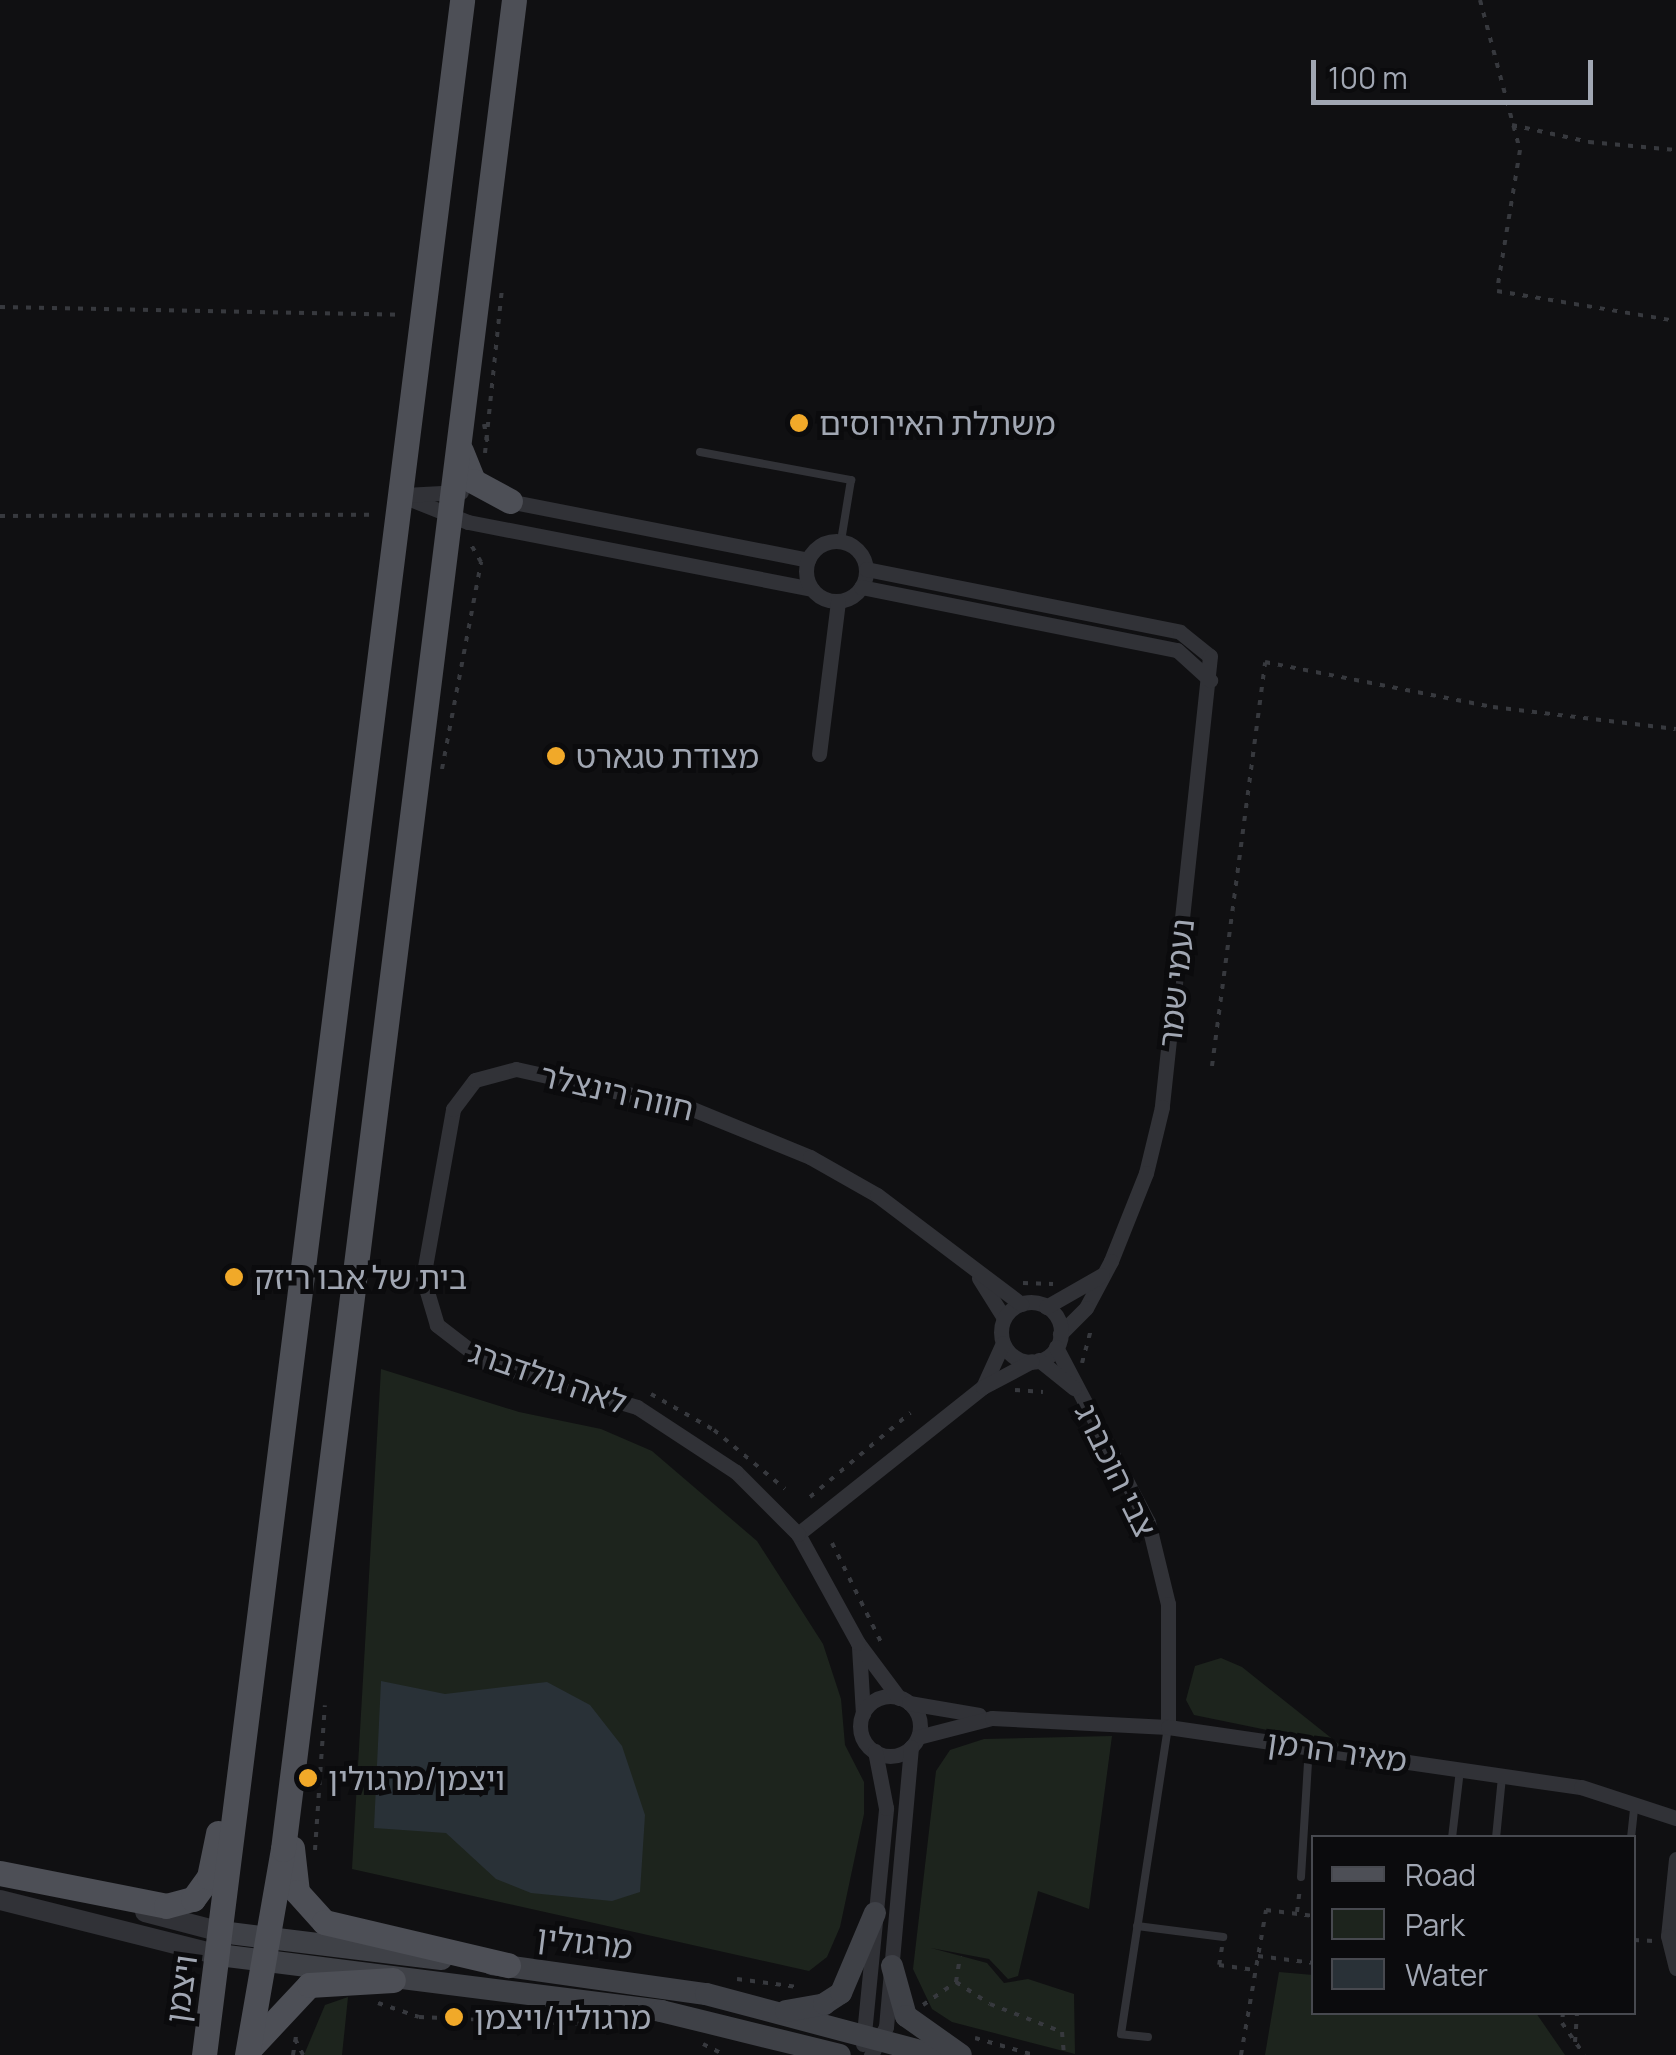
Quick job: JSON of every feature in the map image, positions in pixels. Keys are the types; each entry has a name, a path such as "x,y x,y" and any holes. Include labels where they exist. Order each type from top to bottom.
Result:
{"main road":[{"path":"0,1873 166,1906 193,1899 209,1877 291,1394 462,0"},
{"path":"247,2053 276,1953 293,1760 514,0"},
{"path":"459,443 473,481 510,501"},
{"name":"ויצמן","path":"204,2055 291,1394"},
{"path":"293,1760 294,1882 308,1912 339,1926 508,1966"},
{"path":"777,2012 837,1997 853,1975 875,1913"},
{"name":"מרגולין","path":"220,1944 393,1980 661,2011 840,2055"},
{"name":"מרגולין","path":"276,1953 508,1966 655,1984 777,2012 870,2047 935,2055"},
{"path":"892,1966 906,2016 961,2055"},
{"path":"247,2053 308,1986 393,1980"}],"street":[{"path":"399,505 453,490 808,560"},
{"path":"399,505 812,589 838,601"},
{"path":"808,560 822,545 841,542 859,551 866,568 862,587"},
{"path":"808,560 812,589"},
{"path":"866,568 1180,632 1210,656 1210,680"},
{"path":"838,601 862,587 1177,650 1210,680"},
{"path":"819,754 838,601"},
{"name":"נעמי שמר","path":"1058,1340 1086,1308 1102,1275 1146,1173 1162,1107 1210,680"},
{"name":"חווה רינצלר","path":"437,1325 424,1278 449,1124 465,1088 500,1070 634,1092 745,1126 876,1195 1021,1304"},
{"name":"חווה רינצלר","path":"974,1270 1004,1318"},
{"path":"983,1386 1003,1343 1004,1318 1021,1304 1046,1306 1102,1275"},
{"path":"798,1534 983,1386 1035,1361 1058,1340 1046,1306"},
{"name":"לאה גולדברג","path":"437,1325 485,1362 599,1392 677,1429 736,1472 798,1534 858,1643 904,1700"},
{"name":"צבי הוכברג","path":"1058,1340 1077,1390 1148,1522 1168,1604 1168,1728"},
{"path":"1003,1343 1015,1357 1035,1361"},
{"name":"צבי הוכברג","path":"1035,1361 1077,1390"},
{"name":"לאה גולדברג","path":"858,1643 863,1714"},
{"path":"870,2047 892,1966 914,1742 920,1722 904,1700 879,1698 863,1714 863,1739 875,1751 890,1756 914,1742"},
{"name":"מאיר הרמן","path":"904,1700 992,1718 1168,1728 1502,1775 1634,1802 1676,1818"},
{"name":"מאיר הרמן","path":"914,1742 992,1718"},
{"path":"870,2047 875,1913 886,1792 875,1751"},
{"path":"1676,1858 1668,1936 1676,1968"},
{"path":"0,1873 220,1944"},
{"path":"0,1900 220,1944"}],"lane":[{"path":"700,452 851,480 841,542"},
{"path":"1148,2037 1121,2034 1168,1728"},
{"path":"1301,1877 1309,1746"},
{"path":"1452,1835 1460,1770"},
{"path":"1496,1835 1502,1775"},
{"path":"1630,1835 1634,1802"},
{"path":"1137,1926 1224,1937"}],"path":[{"path":"1480,0 1520,150 1497,292 1676,322"},
{"path":"1512,125 1589,142 1676,150"},
{"path":"488,448 502,281"},
{"path":"0,307 423,316"},
{"path":"0,516 399,505"},
{"path":"1212,1066 1265,662 1493,707 1676,729"},
{"path":"1012,1280 1062,1282"},
{"path":"1082,1363 1092,1326"},
{"path":"636,1389 683,1408 785,1489"},
{"path":"1014,1390 1042,1392"},
{"path":"810,1498 910,1413"},
{"path":"832,1543 888,1660"},
{"path":"1297,1914 1301,1877"},
{"path":"1241,2055 1266,1910 1311,1916"},
{"path":"1224,1937 1219,1964 1256,1970"},
{"path":"906,2016 956,1982 960,1956"},
{"path":"1258,1956 1311,1963"},
{"path":"956,1982 990,2004 1062,2032 1064,2055"},
{"path":"365,2002 438,2019 591,2024"},
{"path":"1563,2015 1562,2023 1584,2055"},
{"path":"1575,2042 1577,2015"},
{"path":"293,2055 295,2038 303,2055"},
{"path":"700,2043 726,2055"}],"green space":[{"path":"381,1369 519,1412 601,1429 652,1451 757,1541 823,1644 841,1699 845,1745 864,1782 864,1814 840,1927 827,1957 809,1971 352,1869"},
{"path":"1221,1658 1242,1667 1340,1745 1194,1715 1186,1700 1195,1666"},
{"path":"1112,1736 1089,1909 1038,1891 1018,1976 1008,1979 989,1959 931,1948 987,1963 1004,1983 1028,1979 1074,1994 1075,2054 952,2022 932,2009 913,1969 936,1771 950,1750 984,1739"},
{"path":"1279,1972 1311,1975 1311,2015 1537,2015 1565,2055 1265,2055"},
{"path":"348,1997 342,2055 304,2055 325,2005"}],"water":[{"path":"381,1681 445,1694 547,1682 590,1705 622,1746 645,1815 640,1892 612,1901 531,1893 496,1879 446,1833 374,1828"}],"place":[{"name":"משתלת האירוסים","path":"799,423"},
{"name":"מצודת טגארט","path":"556,756"},
{"name":"בית של אבו ריזק","path":"234,1277"},
{"name":"ויצמן/מרגולין","path":"308,1778"},
{"name":"מרגולין/ויצמן","path":"454,2017"}]}
